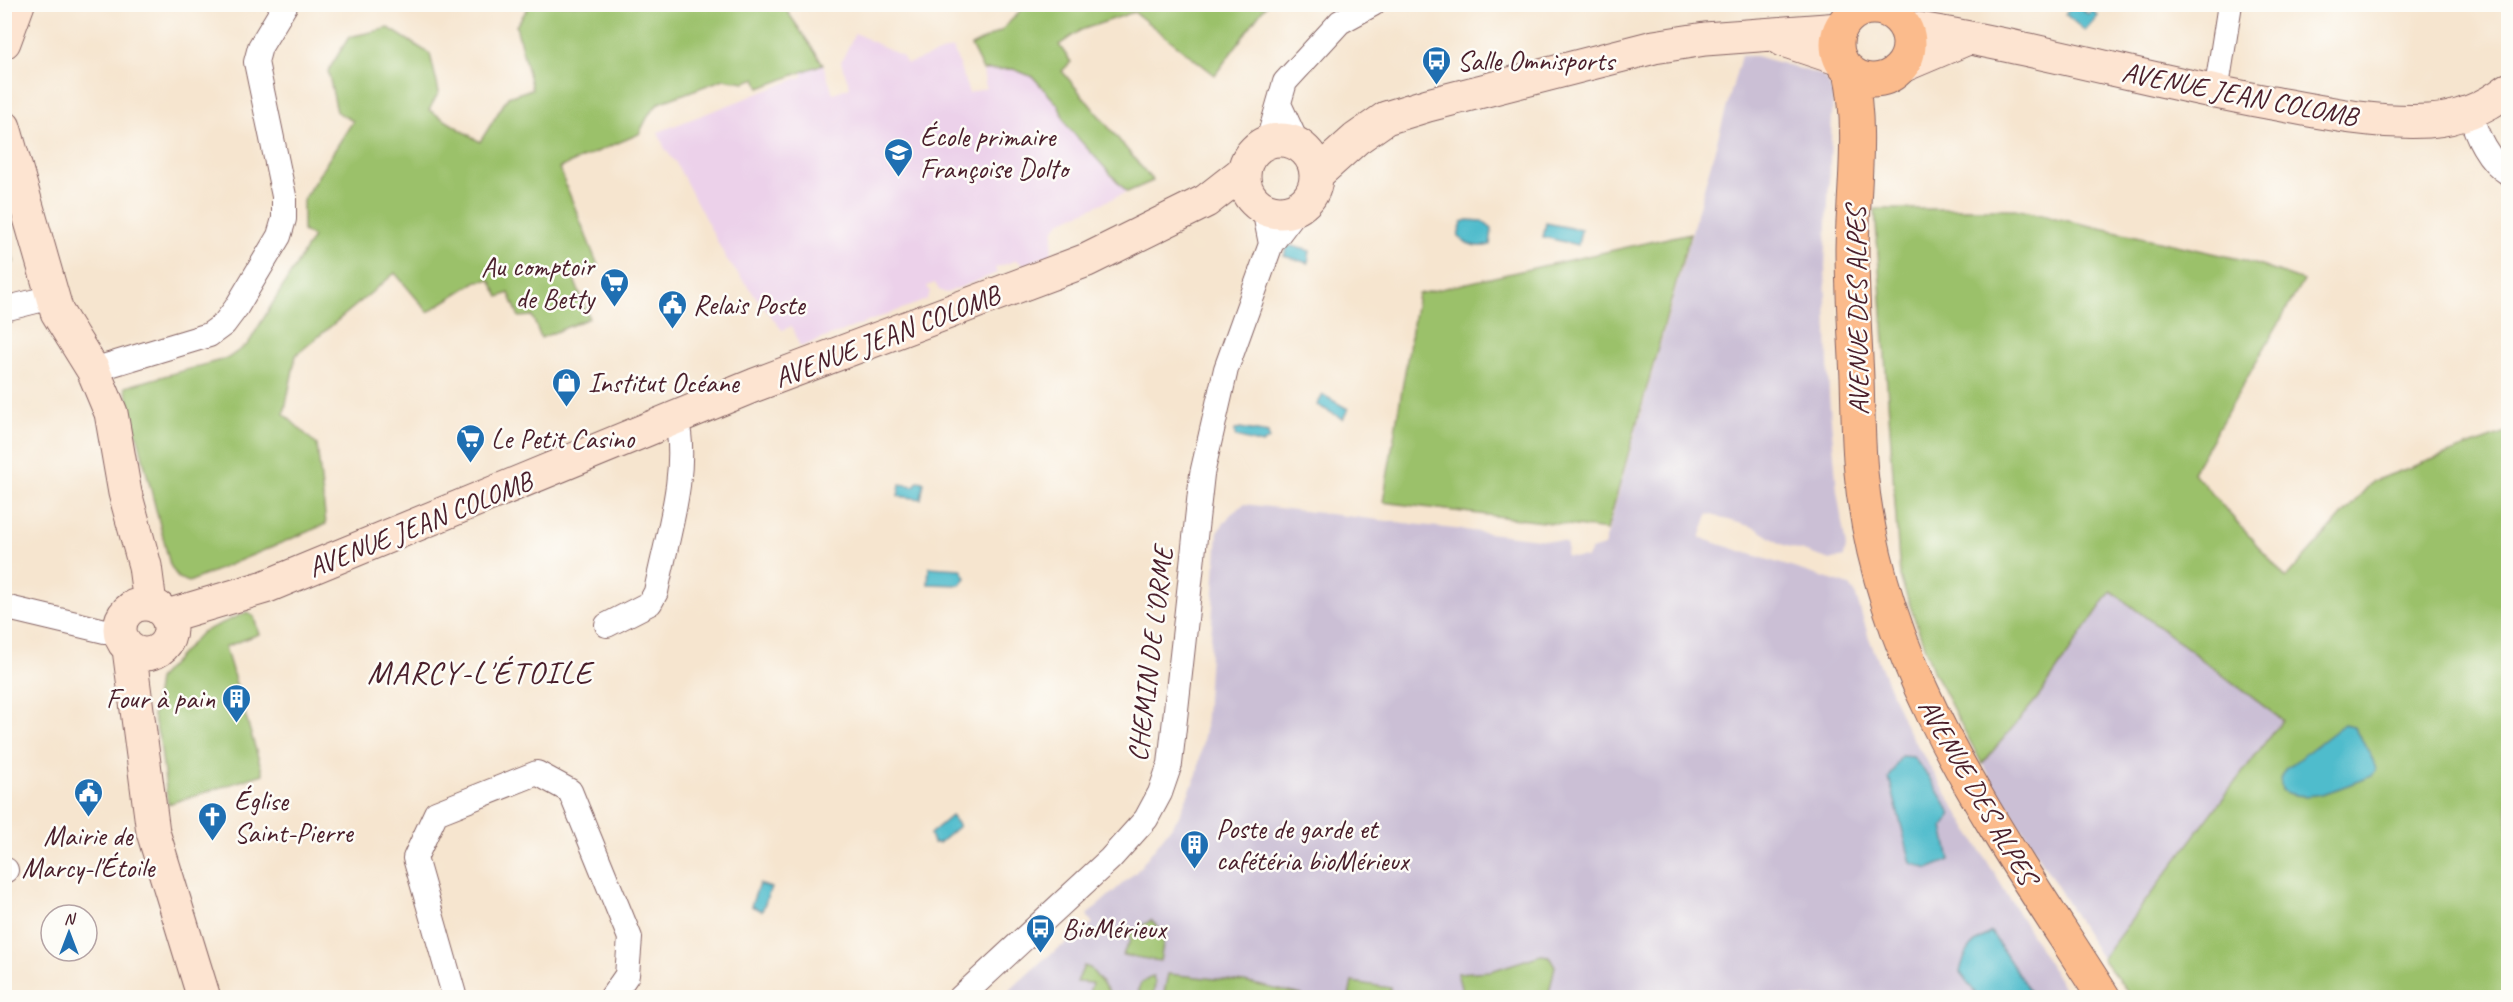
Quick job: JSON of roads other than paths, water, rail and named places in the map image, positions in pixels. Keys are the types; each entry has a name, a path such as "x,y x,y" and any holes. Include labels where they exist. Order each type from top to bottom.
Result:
{"main road":[{"path":"1892,73 1871,80 1857,27 1899,18 1905,27"},
{"name":"AVENUE DES ALPES","path":"1857,27 1853,259 1860,462 1876,567 1916,682 1946,745 2104,998"},
{"name":"AVENUE DES ALPES","path":"1856,177 1892,73 1910,47 1905,27"}],"street":[{"path":"4,42 18,4"},
{"path":"93,370 209,334 224,324 279,236 284,219 284,196 256,62 260,47 285,4"},
{"path":"1373,4 1340,22 1286,82 1280,104 1297,153 1314,188 1299,207 1275,212 1260,206 1248,195 1243,172 1251,153 1297,153 1356,139 1386,118 1439,102 1654,47 1705,39 1857,27"},
{"path":"2216,93 2230,4"},
{"name":"AVENUE JEAN COLOMB","path":"1905,27 1968,38 2216,93 2359,119 2431,121 2470,112 2494,101 2508,90"},
{"path":"1892,73 1968,38"},
{"path":"2470,112 2474,129 2497,166 2508,173"},
{"path":"4,127 57,312 93,370 111,413 125,493 145,567 146,628 137,706 153,832 204,998"},
{"name":"AVENUE JEAN COLOMB","path":"146,628 210,620 265,588 765,381 1087,260 1206,201 1243,172"},
{"name":"AVENUE JEAN COLOMB","path":"1206,201 1260,206"},
{"path":"1260,206 1271,244"},
{"name":"CHEMIN DE L'ORME","path":"960,998 1110,860 1146,819 1160,793 1170,764 1202,474 1226,369 1271,244 1299,207"},
{"path":"4,309 52,297"},
{"path":"607,625 650,603 656,592 678,476 681,438 676,418"},
{"path":"4,607 105,631 146,628"},
{"path":"455,998 415,858 436,813 537,772 570,791 630,938 627,975 611,998"}],"water":[{"path":"2076,4 2088,14 2092,10 2098,16 2085,31 2065,14"},
{"path":"1482,221 1492,229 1490,245 1472,245 1458,236 1462,222"},
{"path":"1546,223 1581,230 1578,245 1543,237"},
{"path":"1288,245 1310,251 1308,263 1284,256"},
{"path":"1323,395 1348,409 1343,419 1317,405"},
{"path":"1240,428 1268,433 1269,439 1262,444 1236,437 1234,431"},
{"path":"918,481 924,482 921,499 898,496 900,484 914,486"},
{"path":"929,567 961,569 966,578 960,585 928,584"},
{"path":"2344,724 2353,726 2370,754 2376,769 2372,776 2315,795 2304,796 2282,790 2280,779 2287,768"},
{"path":"1901,756 1913,757 1952,814 1943,827 1950,860 1928,869 1911,863 1889,778"},
{"path":"951,816 959,826 939,843 933,843 930,834"},
{"path":"759,884 771,888 762,911 751,906"},
{"path":"1991,932 2033,997 1978,997 1960,972 1970,948"}],"place":[{"name":"Salle Omnisports","path":"1436,86"},
{"name":"École primaire Françoise Dolto","path":"899,178"},
{"name":"Au comptoir de Betty","path":"615,308"},
{"name":"Relais Poste","path":"672,330"},
{"name":"Institut Océane","path":"567,408"},
{"name":"Le Petit Casino","path":"470,464"},
{"name":"Four à pain","path":"236,724"},
{"name":"Mairie de Marcy-l'Étoile","path":"88,818"},
{"name":"Église Saint-Pierre","path":"213,842"},
{"name":"Poste de garde et cafétéria bioMérieux","path":"1195,870"},
{"name":"BioMérieux","path":"1041,954"}],"district":[{"name":"MARCY-L'ÉTOILE","path":"480,672"}]}
